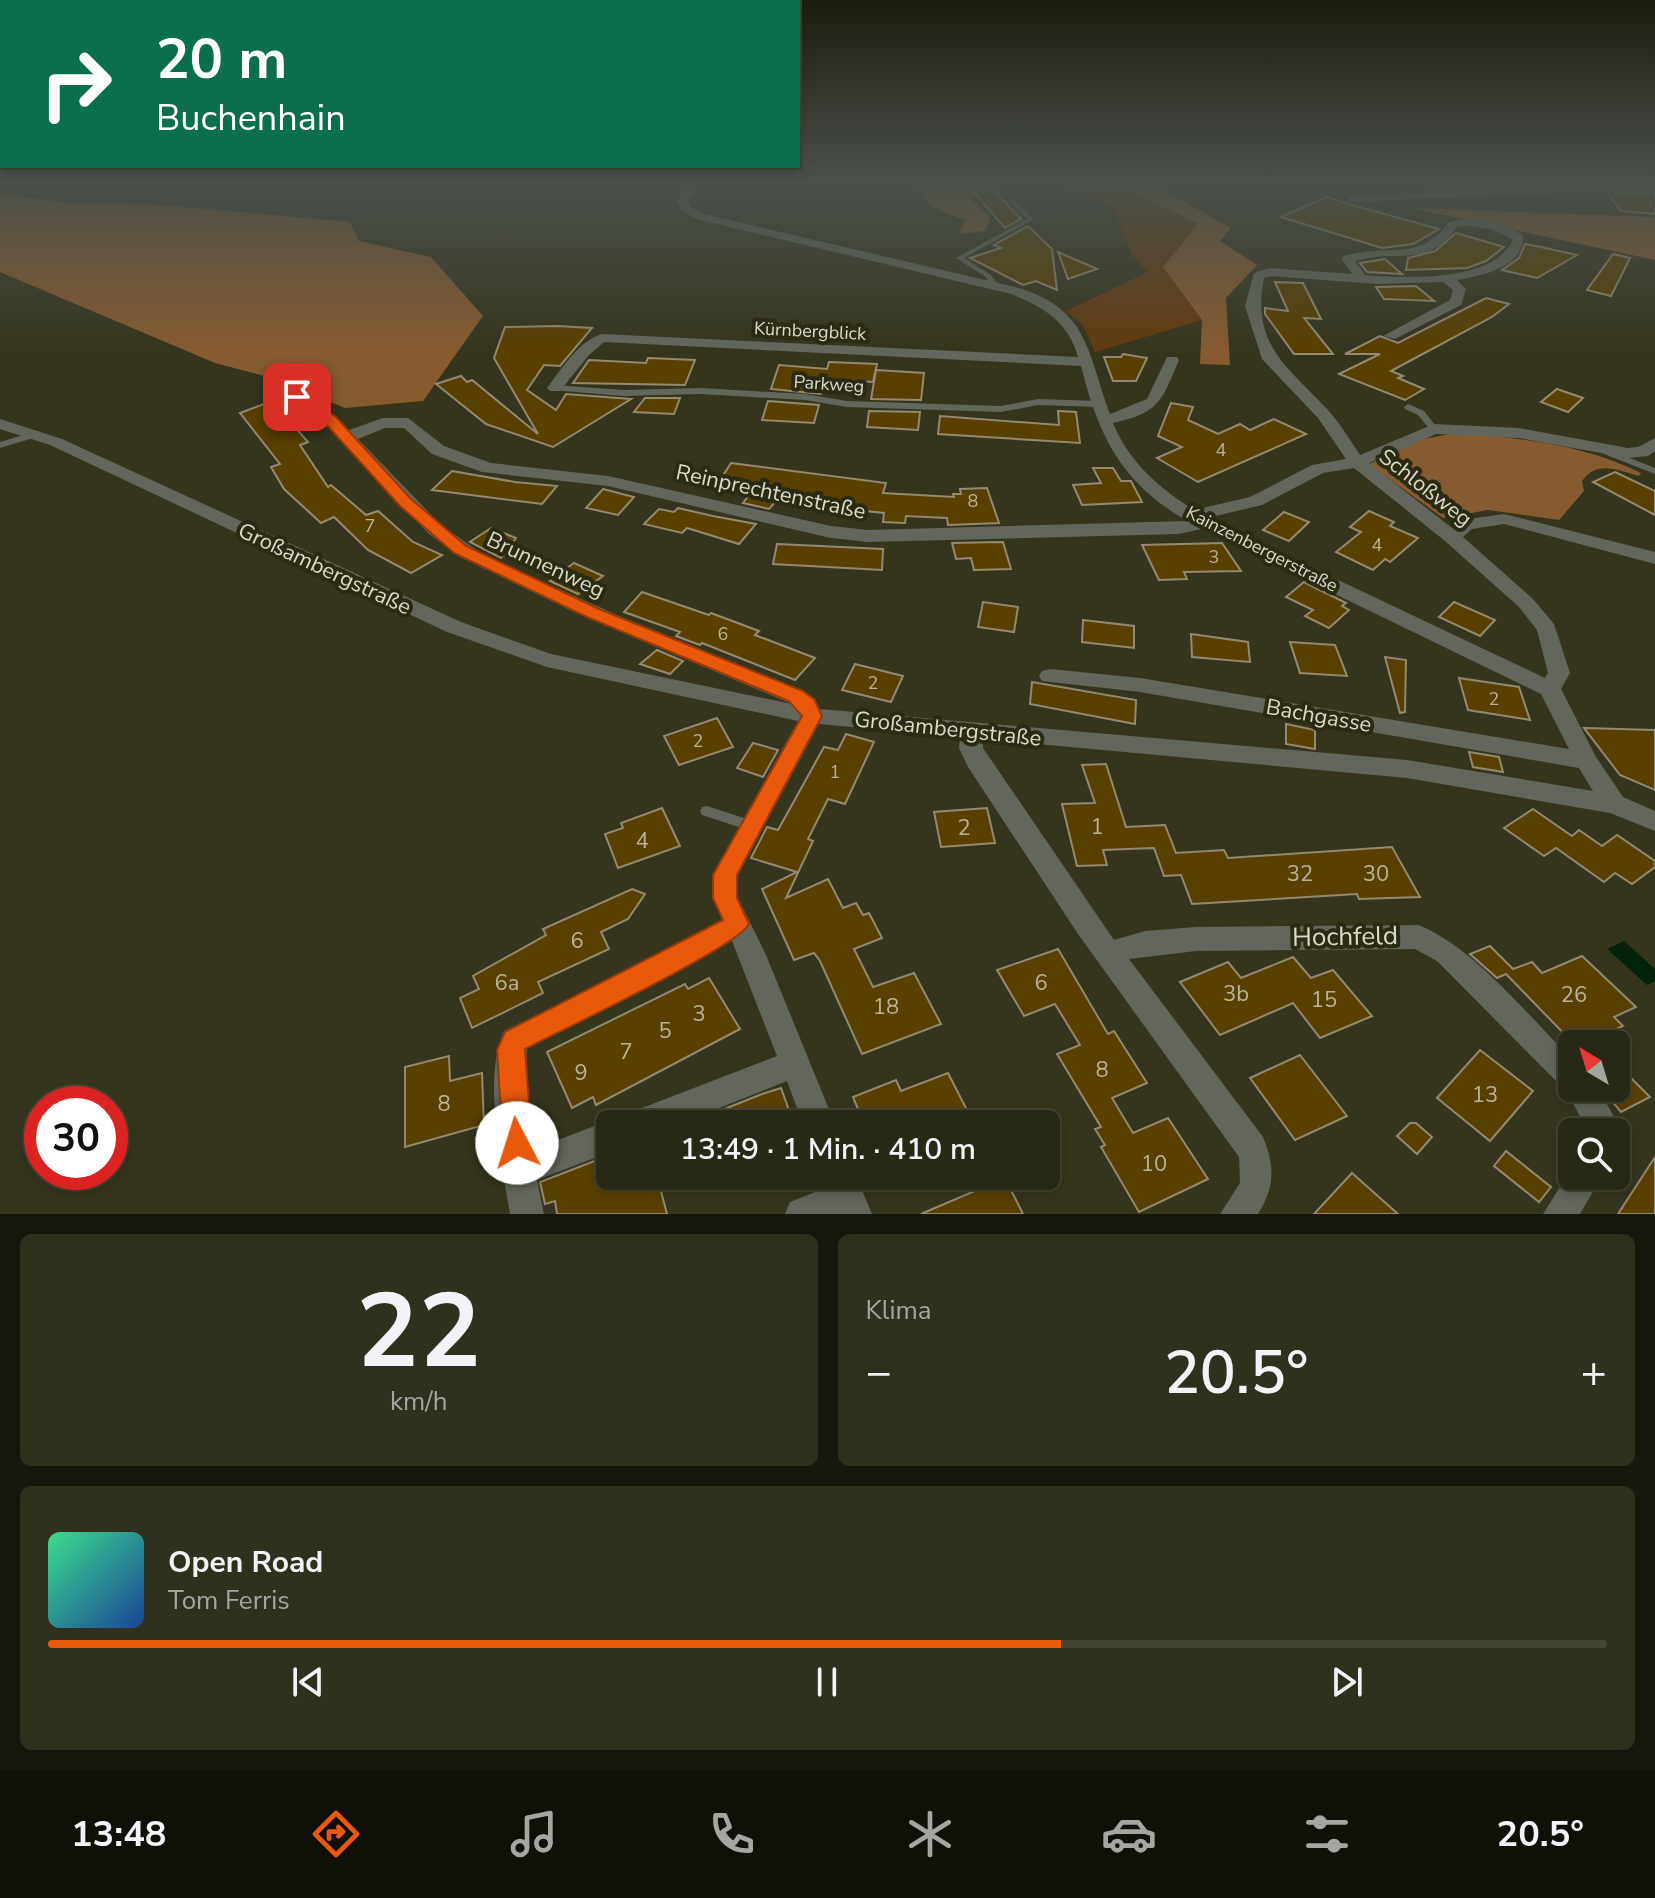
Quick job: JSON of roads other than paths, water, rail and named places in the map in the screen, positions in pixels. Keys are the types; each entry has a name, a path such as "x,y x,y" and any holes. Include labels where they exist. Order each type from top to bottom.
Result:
{"street":[{"name":"Kainzenbergerstraße","path":"788,238 995,286 1029,296 1058,311 1077,331 1110,435 1135,473 1197,519 1550,689"},
{"path":"1361,279 1348,259 1426,250 1445,238"},
{"path":"1357,462 1324,415 1269,359 1252,306 1254,279 1263,273 1361,279 1446,278 1481,272 1506,260 1516,250 1518,238"},
{"path":"1390,336 1456,302 1460,289 1446,278"},
{"name":"Kürnbergblick","path":"555,388 572,371 589,343 602,338 1087,362"},
{"path":"1105,420 1124,416 1153,402 1172,360"},
{"name":"Brunnenweg","path":"297,397 324,414 435,532 460,550 593,613 796,696 807,704 812,716"},
{"name":"Reinprechtenstraße","path":"347,437 383,423 408,423 438,450 488,468 608,481 805,526 868,536 1179,529 1197,519 1256,501 1318,469 1357,462"},
{"name":"Großambergstraße","path":"0,424 37,434 454,627 547,660 812,716 1407,769 1614,804 1655,821"},
{"name":"Schloßweg","path":"1550,689 1559,673 1547,629 1526,603 1452,537 1357,462 1434,429 1519,433 1601,449 1642,452 1655,443"},
{"path":"1452,537 1467,524 1504,519 1655,558"},
{"name":"Bachgasse","path":"1050,676 1140,685 1586,761"},
{"path":"1550,689 1586,761 1614,804"},
{"path":"812,716 725,875 725,898 814,1110"},
{"path":"972,730 971,748 976,761 1109,953 1252,1148 1260,1167 1257,1182 1237,1214"},
{"path":"527,1214 512,1086 514,1041 700,947 737,924"},
{"name":"Hochfeld","path":"1109,953 1145,943 1196,939 1418,937 1447,953 1558,1066"},
{"path":"676,1110 796,1063"},
{"path":"520,1171 596,1141"},
{"path":"1560,1214 1576,1190"},
{"path":"802,1214 847,1195"}],"lane":[{"path":"995,286 989,276 959,258 997,238"},
{"name":"Parkweg","path":"555,388 633,394 687,391 805,397 847,404 1001,409 1038,402 1100,404"},
{"path":"1408,407 1421,413 1434,429"},
{"path":"0,445 37,434"},
{"path":"1601,449 1655,471"},
{"path":"707,811 751,826"}]}
